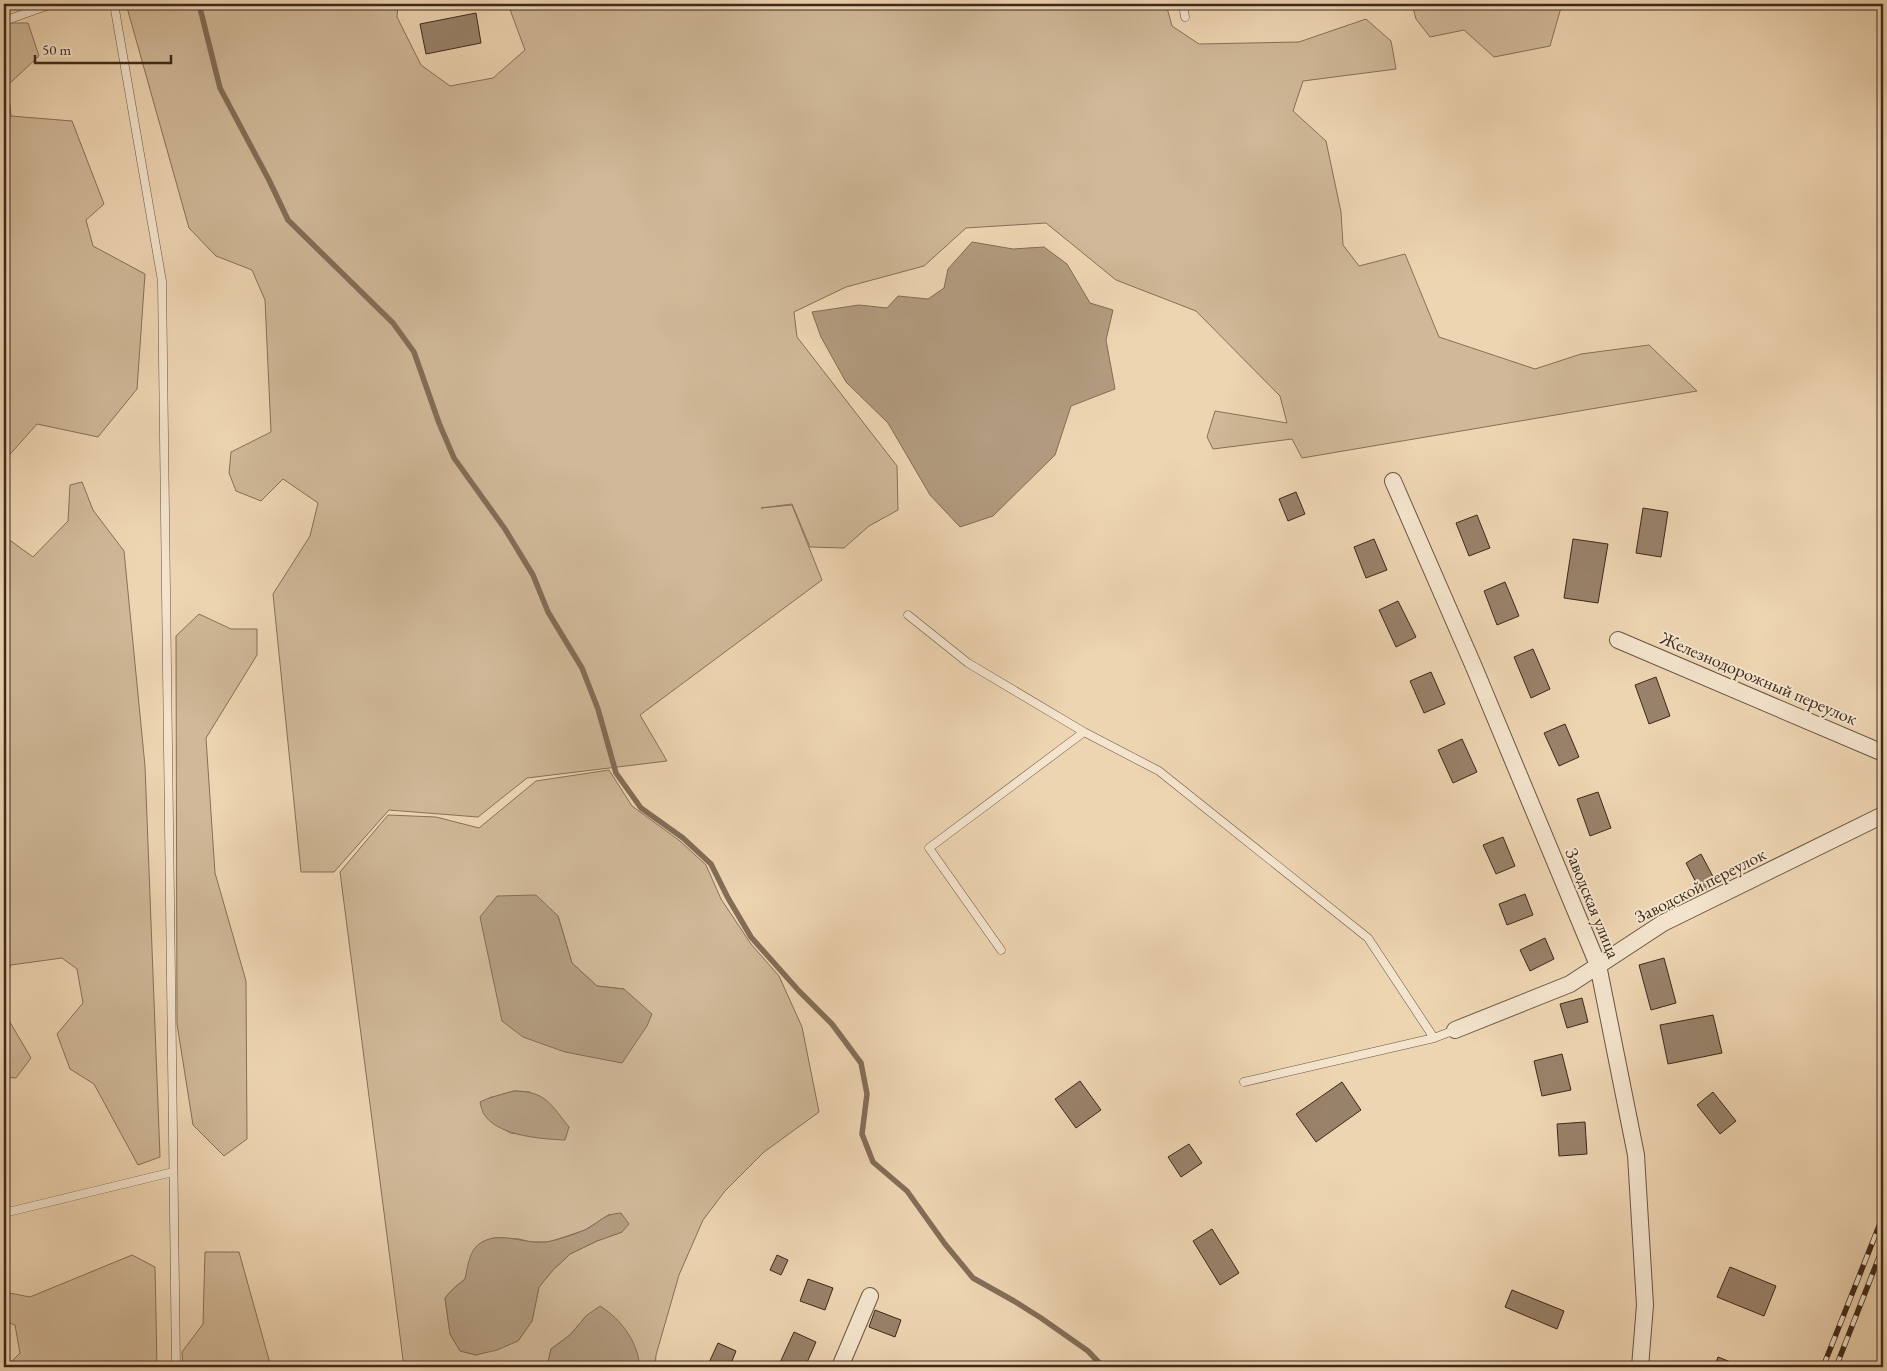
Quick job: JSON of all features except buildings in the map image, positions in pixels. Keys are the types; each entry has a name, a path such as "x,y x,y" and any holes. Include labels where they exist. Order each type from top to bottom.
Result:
{"street":[{"name":"Заводская улица","path":"1393,481 1474,667 1598,965 1636,1155 1645,1306 1640,1367"},
{"name":"Железнодорожный переулок","path":"1618,640 1883,753"},
{"name":"Заводской переулок","path":"1455,1030 1570,984 1663,923 1883,815"},
{"path":"840,1367 870,1296"}],"lane":[{"path":"4,22 52,4"},
{"path":"114,4 162,281 176,1367"},
{"path":"1183,4 1185,17"},
{"path":"908,615 968,663 1084,732 1159,771 1368,938 1434,1038"},
{"path":"1001,950 928,848 1084,732"},
{"path":"1244,1082 1434,1038 1455,1030"},
{"path":"4,1213 173,1172"}],"shaded area":[{"path":"126,4 398,4 397,17 421,65 450,86 493,78 525,50 508,4 1166,4 1172,26 1199,44 1299,42 1366,19 1391,41 1396,69 1303,81 1293,111 1326,141 1341,212 1343,245 1359,266 1405,254 1439,337 1535,369 1581,354 1649,345 1697,391 1302,458 1292,439 1213,449 1207,437 1215,411 1287,423 1280,396 1196,311 1116,280 1046,223 966,228 924,266 846,287 794,312 797,337 897,466 898,510 869,526 844,548 810,547 792,504 761,508 792,505 822,580 640,715 667,761 527,778 478,817 389,810 334,872 301,872 273,594 310,536 318,503 283,479 261,501 236,491 229,473 231,452 271,432 265,300 252,270 216,256 189,228"},
{"path":"1412,4 1562,4 1550,46 1494,57 1464,30 1430,37 1416,19"},
{"path":"7,23 28,23 39,56 8,85 11,116 72,121 104,204 86,220 93,246 145,274 137,389 98,437 37,424 4,461 4,46"},
{"path":"972,242 1013,249 1044,247 1067,264 1090,303 1113,310 1106,340 1115,389 1071,406 1055,455 993,516 960,527 930,495 888,423 846,382 821,337 812,312 859,305 887,308 898,296 928,299 944,288 948,269"},
{"path":"82,482 93,510 124,551 145,766 160,1157 138,1165 94,1084 70,1069 57,1034 83,1003 77,969 62,958 11,965 4,981 4,536 33,557 68,521 70,485"},
{"path":"199,614 231,629 257,629 257,655 206,738 215,873 246,981 247,1139 224,1156 193,1125 177,1024 176,636"},
{"path":"609,770 632,806 680,841 706,865 721,899 751,944 779,976 802,1027 819,1112 764,1152 725,1191 703,1220 679,1275 656,1355 655,1367 640,1367 587,1315 570,1335 551,1349 547,1367 404,1367 340,872 388,815 436,817 479,828 536,781","holes":["558,916 572,963 597,986 624,989 523,1037","514,1091 530,1092 522,1134 510,1133 486,1117 489,1098","610,1214 622,1232 570,1254 553,1270 539,1287 532,1321 518,1341 476,1355 460,1351 450,1334 445,1298 465,1279 475,1248 493,1238 549,1242 585,1230"]},
{"path":"536,895 558,916 572,963 597,986 624,989 652,1014 647,1026 622,1063 565,1052 523,1037 502,1021 480,917 497,896"},
{"path":"4,1012 31,1058 16,1078 4,1077"},
{"path":"514,1091 534,1094 547,1101 569,1127 565,1140 545,1139 512,1132 501,1128 486,1117 480,1102"},
{"path":"621,1213 629,1224 622,1232 570,1254 539,1287 532,1321 518,1341 497,1350 476,1355 460,1351 450,1334 445,1298 465,1279 470,1258 478,1245 490,1239 499,1238 534,1242 551,1241 583,1231 606,1216"},
{"path":"205,1252 239,1252 271,1367 183,1367 182,1352 203,1324"},
{"path":"132,1255 155,1267 157,1367 6,1367 20,1353 15,1325 4,1321 4,1292 30,1297"},
{"path":"600,1306 615,1318 627,1332 636,1348 640,1367 547,1367 551,1349 570,1335 587,1315"}],"waterway":[{"path":"199,4 220,88 288,220 393,323 414,352 439,423 454,458 505,529 533,575 548,612 582,668 598,709 616,773 641,808 683,838 711,864 751,937 799,991 832,1024 861,1063 867,1094 862,1134 873,1162 907,1191 945,1244 973,1278 1041,1318 1088,1351 1103,1367"}],"railway":[{"path":"1823,1367 1883,1216"},
{"path":"1836,1367 1883,1247"}]}
